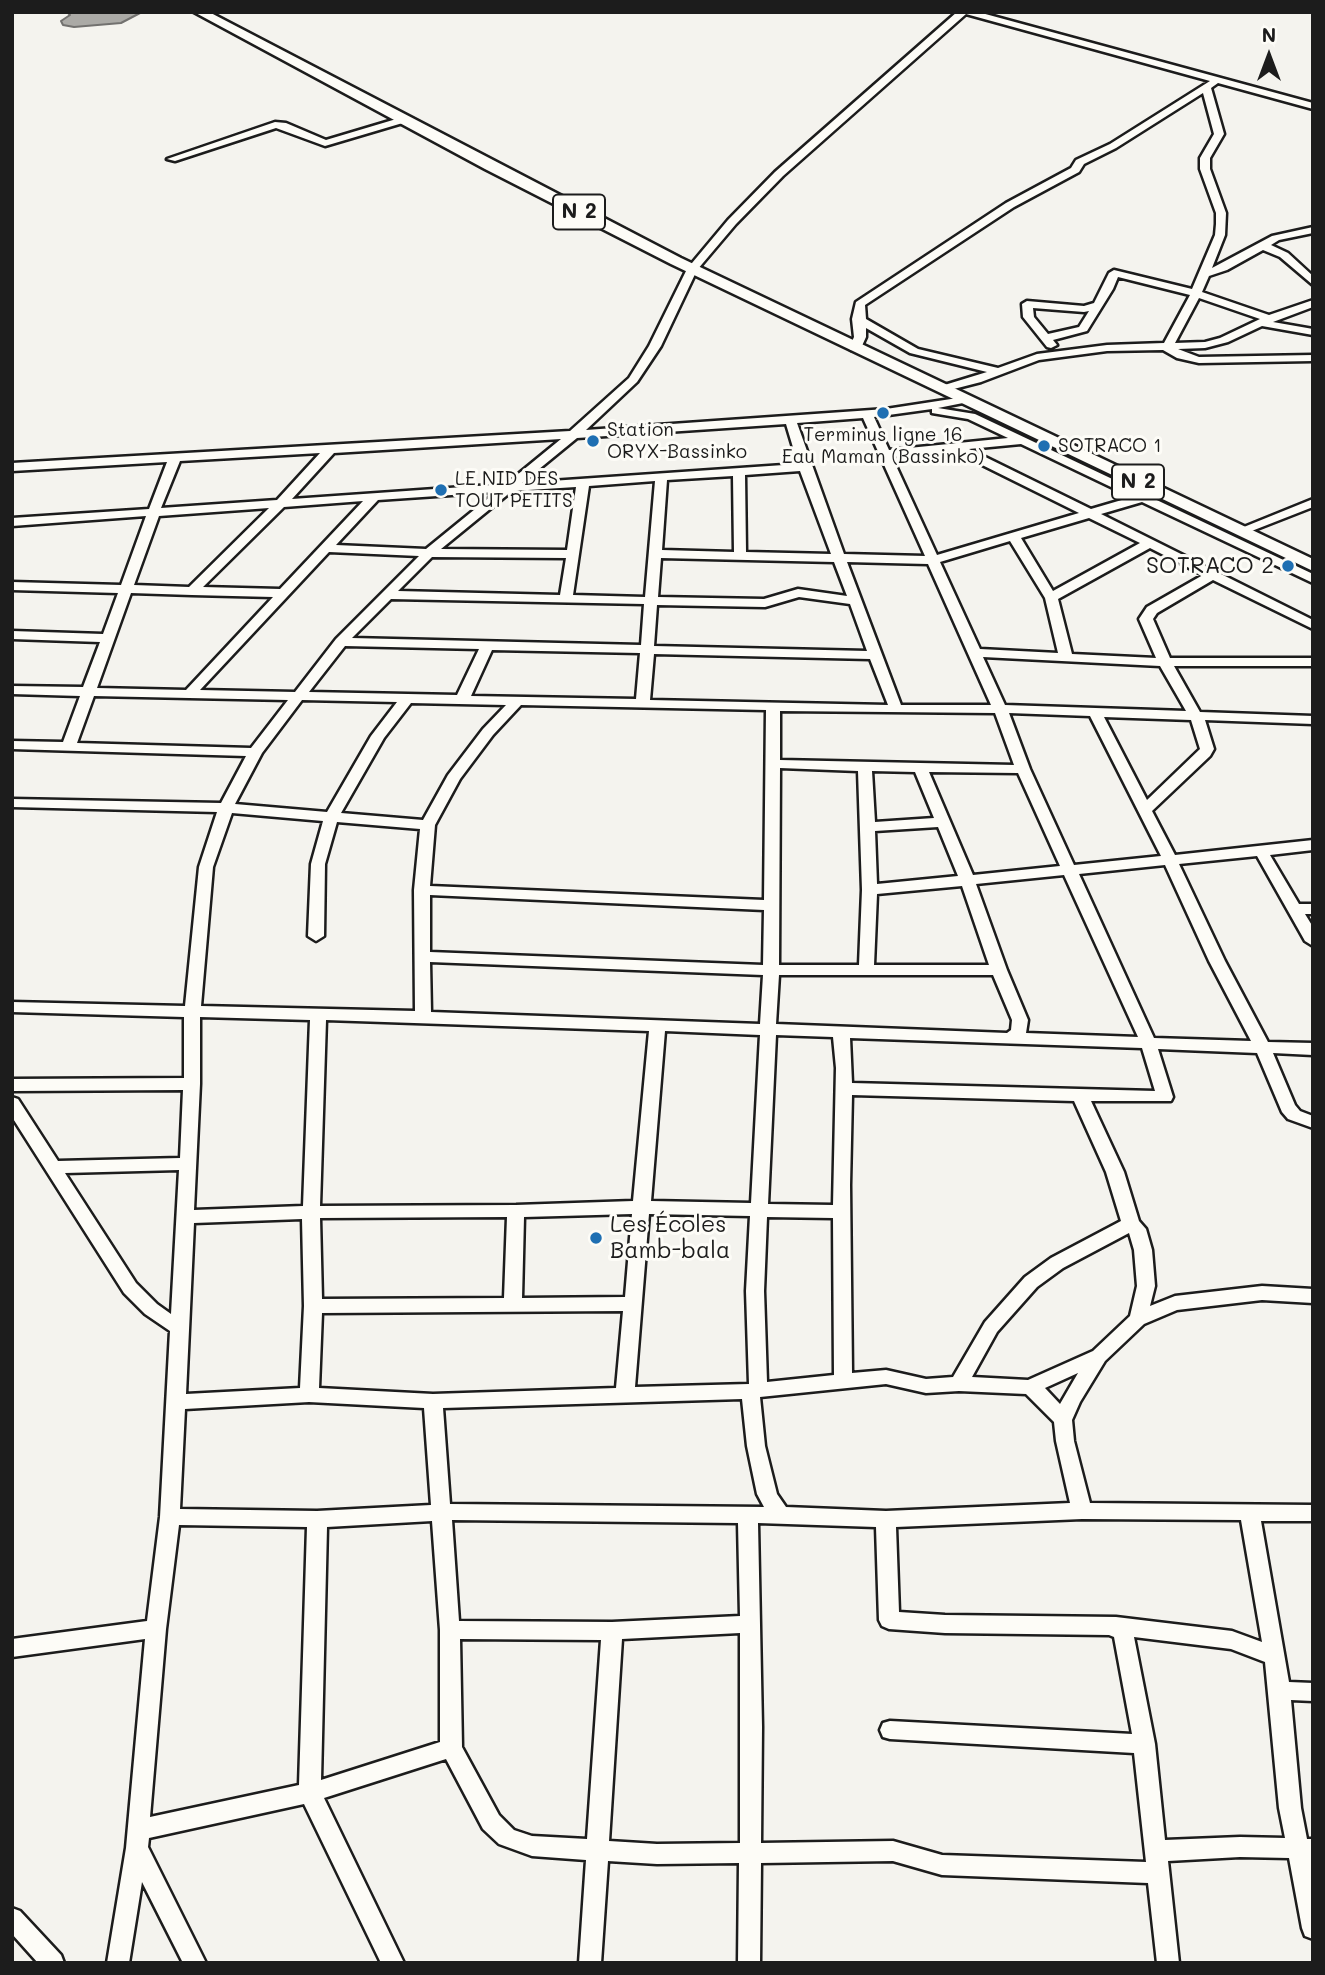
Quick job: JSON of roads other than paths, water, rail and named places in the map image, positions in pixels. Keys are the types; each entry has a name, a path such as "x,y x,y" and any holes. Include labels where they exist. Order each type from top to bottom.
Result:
{"main road":[{"name":"N 2","path":"200,12 692,269 1313,566"}],"street":[{"path":"118,1963 138,1839 156,1629 170,1517 192,1084 192,1013 206,867 226,808 255,752 341,642 386,595 429,553 579,430 633,380 654,346 692,269 732,222 779,174 965,12 1313,106"},
{"path":"855,348 860,337 860,304 963,235 1050,181 1075,170 1080,162 1113,146 1217,80"},
{"path":"1167,347 1189,310 1222,224 1221,212 1205,169 1205,158 1219,134 1206,87"},
{"path":"172,159 275,125 283,125 325,143 403,120"},
{"path":"1203,274 1223,268 1287,234 1313,230"},
{"path":"1264,246 1284,255 1313,282"},
{"path":"1047,338 1081,331 1108,289 1114,273 1177,287 1239,306 1267,321 1313,332"},
{"path":"942,389 1025,360 1056,354 1107,348 1194,347 1224,340 1313,303"},
{"path":"1056,354 1047,338 1029,317 1027,304 1084,309 1097,306"},
{"path":"858,319 914,351 997,371"},
{"path":"1167,347 1181,356 1199,360 1313,358"},
{"path":"16,462 886,413 897,409 964,400"},
{"path":"16,462 175,458 331,449 882,407 965,413 1140,499 1313,579"},
{"path":"843,1089 1165,1097 1148,1042 1023,769 1000,709 867,414"},
{"path":"790,419 805,467 896,709"},
{"path":"886,454 1023,441"},
{"path":"956,447 1313,625"},
{"path":"191,591 281,503 331,449"},
{"path":"69,746 175,458"},
{"path":"12,522 154,510 373,498 805,467"},
{"path":"739,473 740,555"},
{"path":"643,703 661,478"},
{"path":"566,598 583,483"},
{"path":"189,694 373,498"},
{"path":"656,554 932,560 1140,499"},
{"path":"1240,531 1313,503"},
{"path":"1014,537 1051,598 1066,657"},
{"path":"1051,598 1147,544"},
{"path":"325,548 429,553 573,554"},
{"path":"1144,811 1206,753 1196,718 1147,625 1148,614 1213,575"},
{"path":"12,586 284,593"},
{"path":"386,595 765,603 798,593 854,601"},
{"path":"12,635 108,638"},
{"path":"341,642 874,655"},
{"path":"463,698 482,662 487,645"},
{"path":"975,653 1165,662 1313,662"},
{"path":"12,690 518,699 773,708 1000,709 1196,718 1313,720"},
{"path":"316,936 318,864 331,818 350,780 378,736 408,698"},
{"path":"423,1017 422,890 428,825 453,778 518,699"},
{"path":"773,708 771,970 761,1130 754,1390 756,1446 770,1503 782,1515"},
{"path":"1096,714 1170,860 1217,961 1263,1048 1289,1108 1294,1115 1313,1122"},
{"path":"12,745 255,752"},
{"path":"772,764 1023,769"},
{"path":"865,766 870,890 866,971"},
{"path":"920,768 967,879 1020,1020 1018,1032 1011,1038"},
{"path":"12,803 226,808 428,825"},
{"path":"867,827 942,822"},
{"path":"870,890 1313,845"},
{"path":"1261,851 1313,941"},
{"path":"422,890 771,905"},
{"path":"1295,909 1313,909"},
{"path":"422,957 771,970 999,970"},
{"path":"12,1007 423,1017 1313,1049"},
{"path":"309,1395 313,1306 311,1212 318,1016"},
{"path":"625,1395 657,1027"},
{"path":"841,1032 843,1381"},
{"path":"12,1084 192,1084"},
{"path":"1080,1095 1115,1172 1131,1224 1137,1230 1143,1250 1146,1286 1138,1319"},
{"path":"12,1103 130,1288 151,1309 179,1328"},
{"path":"55,1167 188,1164"},
{"path":"186,1217 311,1212 516,1211 641,1207 841,1212"},
{"path":"513,1303 516,1211"},
{"path":"959,1384 991,1327 1031,1282 1057,1263 1131,1224"},
{"path":"1082,1511 1065,1441 1063,1420 1072,1399 1099,1356 1138,1319 1164,1306 1186,1300 1262,1293 1313,1296"},
{"path":"313,1306 631,1304"},
{"path":"175,1402 309,1395 433,1401 625,1395 754,1390 886,1377 918,1385 1030,1387 1099,1356"},
{"path":"1030,1387 1041,1395 1063,1420"},
{"path":"433,1401 450,1630 451,1748 491,1822 507,1837 532,1846 657,1854 893,1851 942,1865 1157,1862 1305,1849"},
{"path":"170,1517 317,1518 441,1512 782,1515 886,1519 1082,1511 1313,1513"},
{"path":"1250,1514 1280,1691 1284,1763 1305,1849 1313,1928"},
{"path":"748,1516 752,1727 749,1963"},
{"path":"317,1518 310,1793 393,1963"},
{"path":"886,1519 889,1620 945,1624 1116,1626 1231,1640 1274,1656"},
{"path":"450,1630 612,1631 750,1624"},
{"path":"1116,1626 1123,1632 1126,1640 1144,1744 1168,1963"},
{"path":"12,1648 156,1629"},
{"path":"590,1963 612,1631"},
{"path":"1280,1691 1313,1692"},
{"path":"890,1730 1144,1744"},
{"path":"138,1839 310,1793 451,1748"},
{"path":"138,1839 195,1963"},
{"path":"12,1918 53,1963"}],"place":[{"name":"Terminus ligne 16 Eau Maman (Bassinko)","path":"883,413"},
{"name":"Station ORYX-Bassinko","path":"593,441"},
{"name":"SOTRACO 1","path":"1044,446"},
{"name":"LE NID DES TOUT PETITS","path":"441,490"},
{"name":"SOTRACO 2","path":"1288,566"},
{"name":"Les Écoles Bamb-bala","path":"596,1238"}]}
